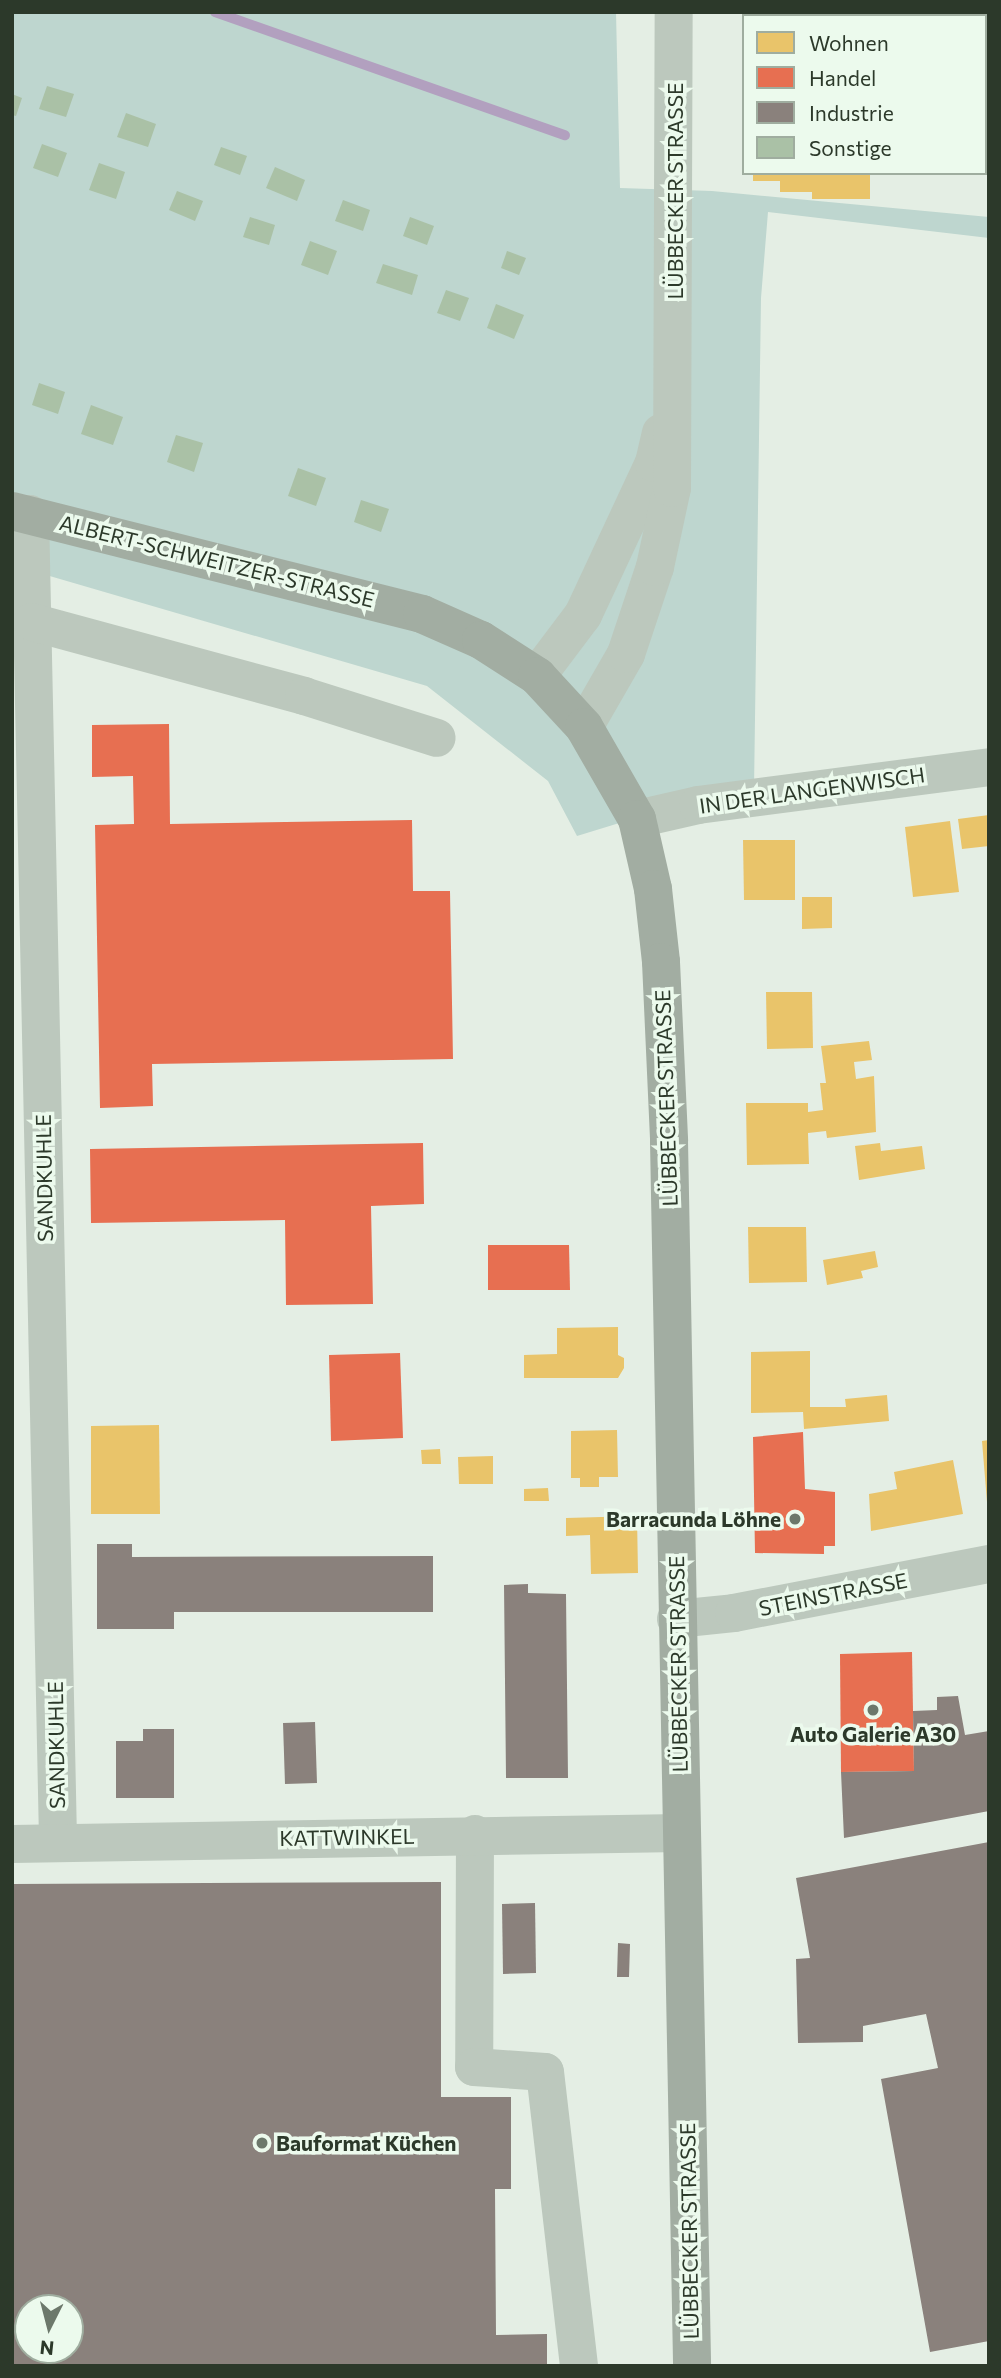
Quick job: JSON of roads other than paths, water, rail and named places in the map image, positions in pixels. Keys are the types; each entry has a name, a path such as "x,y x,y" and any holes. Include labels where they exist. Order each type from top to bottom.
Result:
{"main road":[{"name":"ALBERT-SCHWEITZER-STRASSE","path":"21,512 422,614"},
{"name":"LÜBBECKER STRASSE","path":"422,614 514,657 537,676 584,727 637,819 653,889 665,1058 692,2366"}],"street":[{"name":"LÜBBECKER STRASSE","path":"584,727 626,654 655,566 672,488 675,370 674,12"},
{"name":"LÜBBECKER STRASSE","path":"537,676 583,615 654,463 675,370"},
{"name":"SANDKUHLE","path":"21,512 32,622 58,1843"},
{"path":"32,622 304,696 438,738"},
{"name":"IN DER LANGENWISCH","path":"637,819 698,805 989,767"},
{"name":"STEINSTRASSE","path":"676,1619 734,1613 989,1564"},
{"name":"KATTWINKEL","path":"12,1843 681,1833"},
{"path":"475,1834 474,2067 545,2072 579,2366"}],"waterway":[{"path":"215,12 565,135"}],"place":[{"name":"Barracunda Löhne","path":"795,1519"},
{"name":"Auto Galerie A30","path":"873,1710"},
{"name":"Bauformat Küchen","path":"262,2143"}]}
